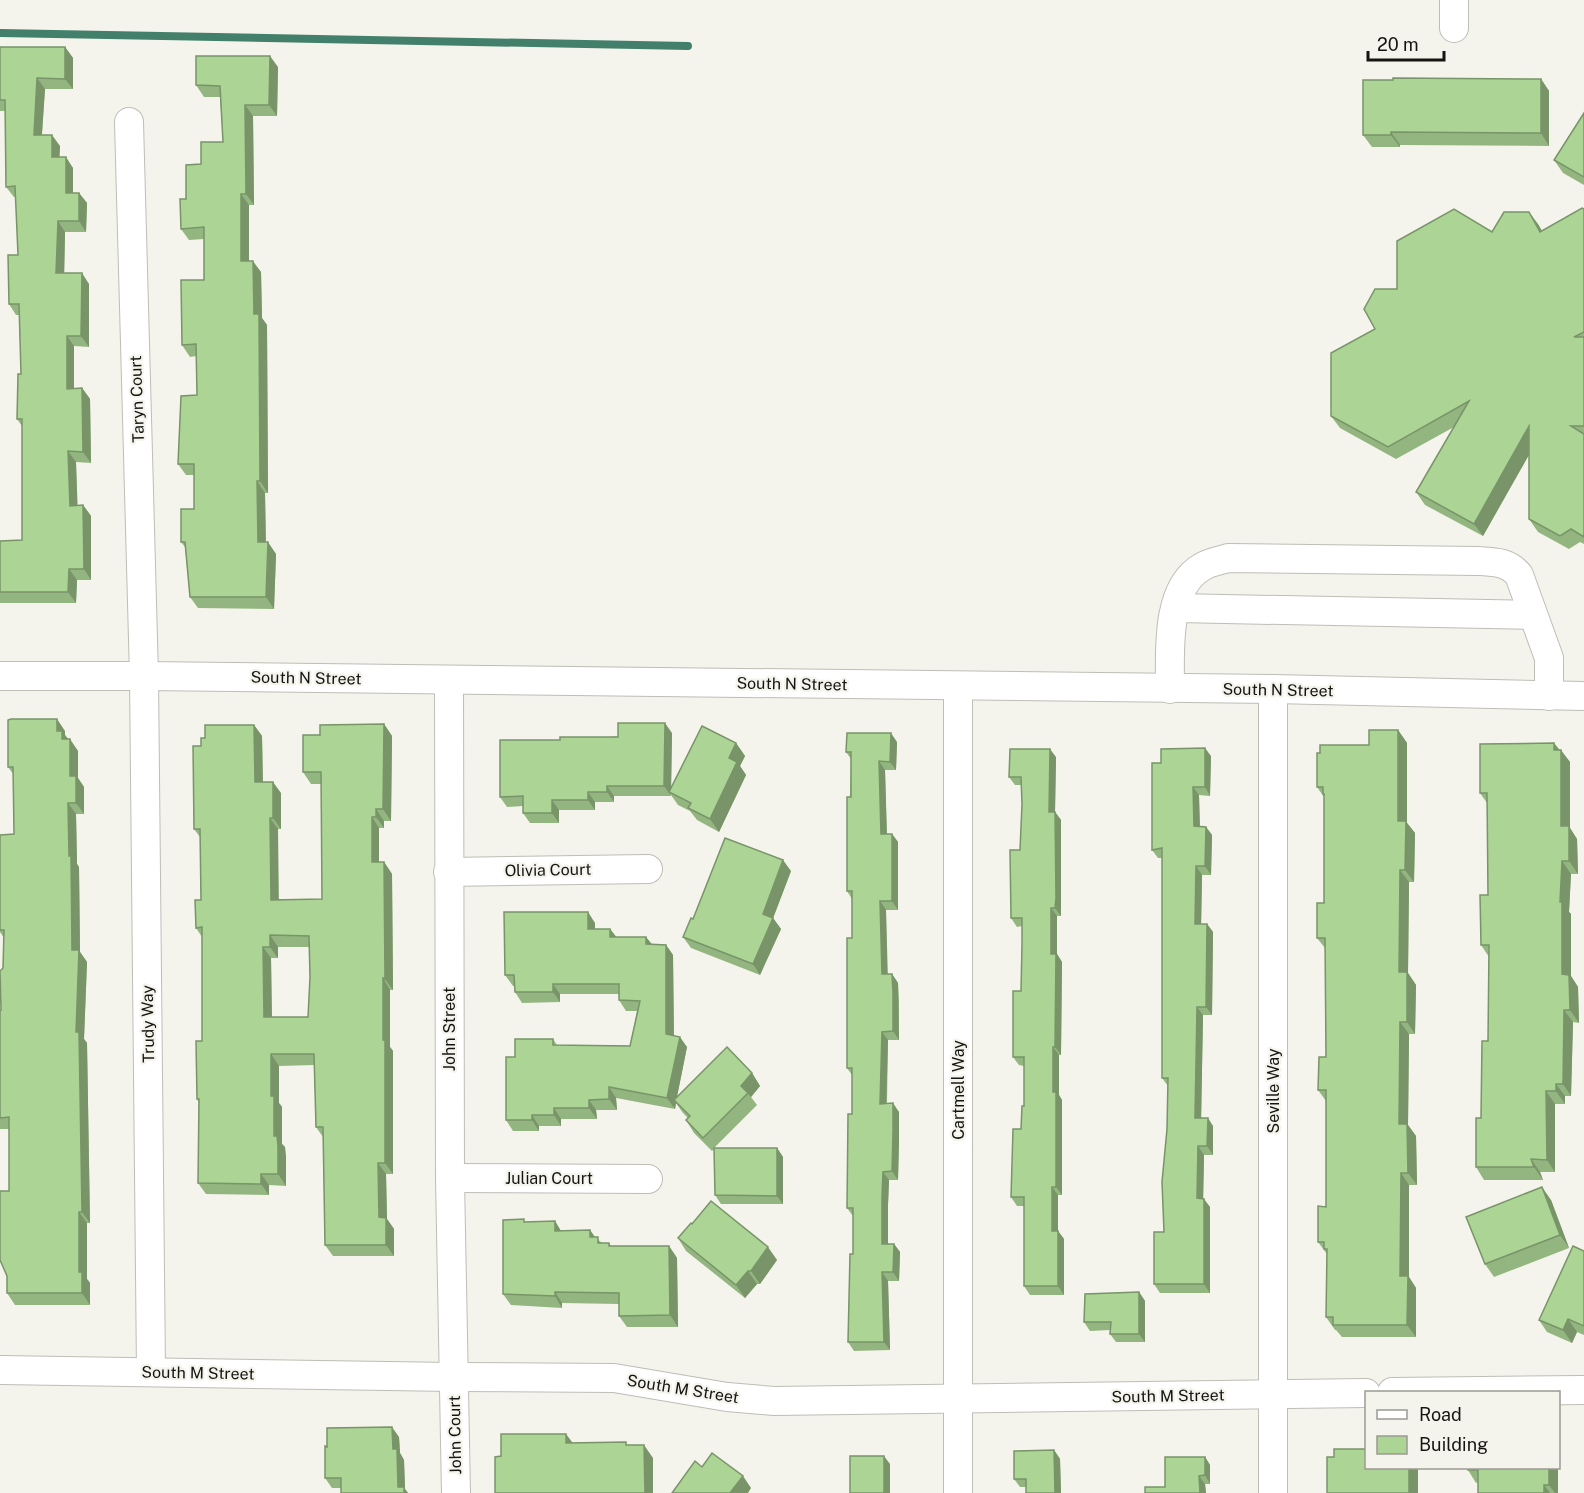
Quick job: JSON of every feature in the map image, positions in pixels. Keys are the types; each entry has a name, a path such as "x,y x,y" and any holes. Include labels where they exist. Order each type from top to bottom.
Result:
{"street":[{"path":"1454,28 1455,0"},
{"name":"Taryn Court","path":"129,122 144,676"},
{"path":"1170,689 1171,630 1176,608 1183,587 1192,574 1202,567 1228,558 1478,561 1500,562 1512,567 1520,575 1549,658 1549,696"},
{"path":"1176,608 1533,615"},
{"name":"South N Street","path":"0,676 958,686 1584,696"},
{"name":"Trudy Way","path":"144,676 151,1372"},
{"name":"John Street","path":"449,680 448,872 453,1377"},
{"name":"Cartmell Way","path":"958,686 958,1493"},
{"name":"Seville Way","path":"1273,690 1273,1493"},
{"name":"Olivia Court","path":"448,872 648,869"},
{"name":"Julian Court","path":"450,1178 648,1179"},
{"name":"South M Street","path":"0,1370 615,1378 727,1397 774,1401 1365,1393"},
{"name":"John Court","path":"453,1377 456,1493"},
{"path":"1488,1391 1584,1390"}],"building":[{"path":"0,47 65,47 65,79 37,78 34,135 52,135 52,157 66,157 66,193 79,193 79,221 58,221 56,273 82,273 81,336 67,336 67,389 82,388 83,452 68,451 70,506 83,505 84,569 69,569 68,592 0,592 0,541 22,540 22,419 17,419 18,374 21,374 19,304 9,304 8,255 18,255 15,186 6,187 5,100 0,100"},
{"path":"196,56 270,56 269,105 245,105 246,194 241,194 241,261 253,261 254,314 259,314 258,542 268,542 266,597 190,597 185,542 181,542 181,509 194,509 194,464 178,464 181,396 197,395 196,344 182,345 181,280 204,280 204,227 181,229 180,199 186,199 186,165 201,164 201,142 223,142 220,86 196,85"},
{"path":"1393,78 1541,79 1541,133 1391,132 1391,135 1363,135 1363,80 1393,80"},
{"path":"1584,113 1584,177 1554,160"},
{"path":"1582,208 1584,209 1584,332 1574,337 1584,337 1584,426 1571,426 1584,434 1584,537 1571,529 1560,536 1529,519 1529,426 1474,524 1416,492 1469,401 1388,447 1331,416 1331,353 1375,329 1364,309 1375,289 1397,289 1397,241 1454,209 1492,232 1504,212 1529,212 1540,232"},
{"path":"57,719 57,731 62,731 62,739 70,739 70,776 76,776 76,803 68,803 72,950 79,950 76,1032 79,1032 82,1212 79,1212 79,1272 82,1272 82,1293 7,1293 7,1276 0,1260 0,1191 9,1191 9,1117 0,1118 0,971 3,968 4,930 0,930 0,835 14,834 13,767 8,767 8,720"},
{"path":"618,723 665,723 664,786 607,786 607,792 588,792 588,800 552,800 552,813 523,813 523,796 500,797 500,740 618,737"},
{"path":"384,724 383,809 376,809 376,817 372,817 372,862 384,862 385,1163 378,1163 379,1217 386,1218 386,1245 325,1245 323,1127 316,1127 314,1054 271,1054 271,1096 274,1096 274,1136 277,1136 278,1174 261,1174 261,1184 198,1183 199,1099 197,1099 196,1041 202,1041 202,927 196,928 195,900 201,900 200,829 194,829 193,746 201,746 201,738 205,738 205,725 254,725 255,782 273,782 273,818 270,818 271,900 322,899 321,772 303,772 303,735 320,735 320,725","holes":["270,935 309,936 308,1017 264,1017 263,947 270,947"]},
{"path":"702,726 736,743 729,758 737,762 710,819 688,808 691,803 669,792"},
{"path":"1369,730 1398,730 1398,821 1406,821 1405,870 1400,870 1399,972 1407,972 1407,1022 1400,1022 1399,1124 1407,1124 1408,1173 1401,1173 1400,1276 1408,1276 1407,1325 1333,1325 1333,1317 1326,1317 1327,1249 1324,1249 1324,1242 1318,1242 1318,1206 1326,1207 1326,1090 1318,1090 1319,1057 1326,1057 1325,938 1317,938 1317,903 1324,903 1324,794 1323,787 1317,787 1317,753 1320,753 1320,745 1369,745"},
{"path":"847,733 891,733 890,762 879,761 881,834 892,834 892,901 880,901 882,974 892,974 893,992 893,1031 882,1032 880,1104 893,1103 892,1171 883,1172 882,1196 882,1244 894,1244 893,1272 882,1272 884,1342 848,1342 853,1208 847,1208 848,1114 852,1114 852,1068 847,1068 847,938 852,938 852,891 847,891 847,797 851,797 851,752 846,752"},
{"path":"1554,743 1554,750 1561,750 1561,826 1569,826 1569,861 1562,861 1560,902 1562,902 1562,974 1569,975 1570,1010 1564,1010 1563,1084 1556,1084 1556,1091 1546,1091 1547,1160 1531,1159 1534,1167 1476,1167 1476,1118 1481,1118 1482,1041 1488,1041 1489,945 1481,945 1480,895 1488,895 1487,793 1480,793 1480,744"},
{"path":"1205,748 1205,787 1193,787 1194,826 1206,827 1205,866 1196,866 1195,924 1207,924 1206,1007 1197,1007 1195,1118 1208,1118 1207,1146 1198,1146 1197,1198 1204,1199 1204,1284 1154,1284 1154,1232 1164,1232 1162,1182 1167,1129 1168,1078 1162,1078 1162,848 1152,850 1152,763 1161,763 1161,749"},
{"path":"1010,749 1050,749 1049,812 1055,812 1056,898 1055,908 1051,908 1051,954 1056,954 1053,1092 1056,1092 1056,1187 1052,1187 1052,1231 1058,1231 1058,1286 1024,1286 1024,1197 1011,1197 1013,1129 1021,1129 1022,1106 1024,1106 1024,1057 1013,1057 1013,991 1021,991 1022,918 1011,918 1010,850 1020,850 1022,804 1021,777 1009,777"},
{"path":"725,838 783,860 763,914 773,918 753,964 683,937 691,918 693,919"},
{"path":"504,912 588,912 588,929 610,929 610,937 646,937 646,944 666,945 666,1034 680,1037 667,1098 609,1087 609,1099 589,1100 589,1108 554,1108 554,1115 532,1115 532,1120 506,1120 506,1057 515,1057 515,1039 553,1039 553,1045 630,1046 640,1001 619,1000 619,984 553,984 553,992 515,992 514,975 505,975"},
{"path":"727,1047 752,1073 741,1086 748,1093 703,1138 686,1120 690,1116 674,1100"},
{"path":"714,1148 777,1148 777,1196 715,1195"},
{"path":"1542,1187 1560,1235 1485,1264 1466,1217"},
{"path":"711,1201 768,1247 751,1271 748,1271 736,1285 678,1238"},
{"path":"524,1219 524,1222 555,1221 555,1231 590,1230 590,1237 598,1237 598,1243 609,1243 609,1246 669,1246 670,1315 619,1316 619,1293 555,1292 555,1296 503,1294 503,1220"},
{"path":"1573,1246 1584,1251 1584,1326 1568,1319 1563,1330 1539,1320"},
{"path":"1139,1292 1139,1334 1110,1334 1111,1322 1084,1322 1085,1294"},
{"path":"392,1427 393,1449 397,1449 398,1487 404,1487 404,1493 341,1493 341,1478 325,1478 327,1428"},
{"path":"501,1434 566,1434 566,1443 626,1442 626,1445 644,1445 645,1493 495,1493 495,1457 501,1456"},
{"path":"1334,1449 1365,1449 1365,1469 1409,1469 1409,1493 1327,1493 1327,1457 1334,1457"},
{"path":"1054,1450 1055,1493 1026,1493 1026,1479 1014,1479 1014,1451"},
{"path":"712,1453 743,1476 730,1493 672,1493 695,1461 702,1467"},
{"path":"850,1456 884,1456 884,1493 850,1493"},
{"path":"1165,1457 1205,1457 1205,1475 1199,1476 1200,1493 1145,1493 1145,1487 1165,1487"},
{"path":"1549,1469 1549,1485 1544,1485 1544,1493 1478,1493 1478,1470 1468,1470"}],"waterway":[{"path":"0,33 688,46"}]}
